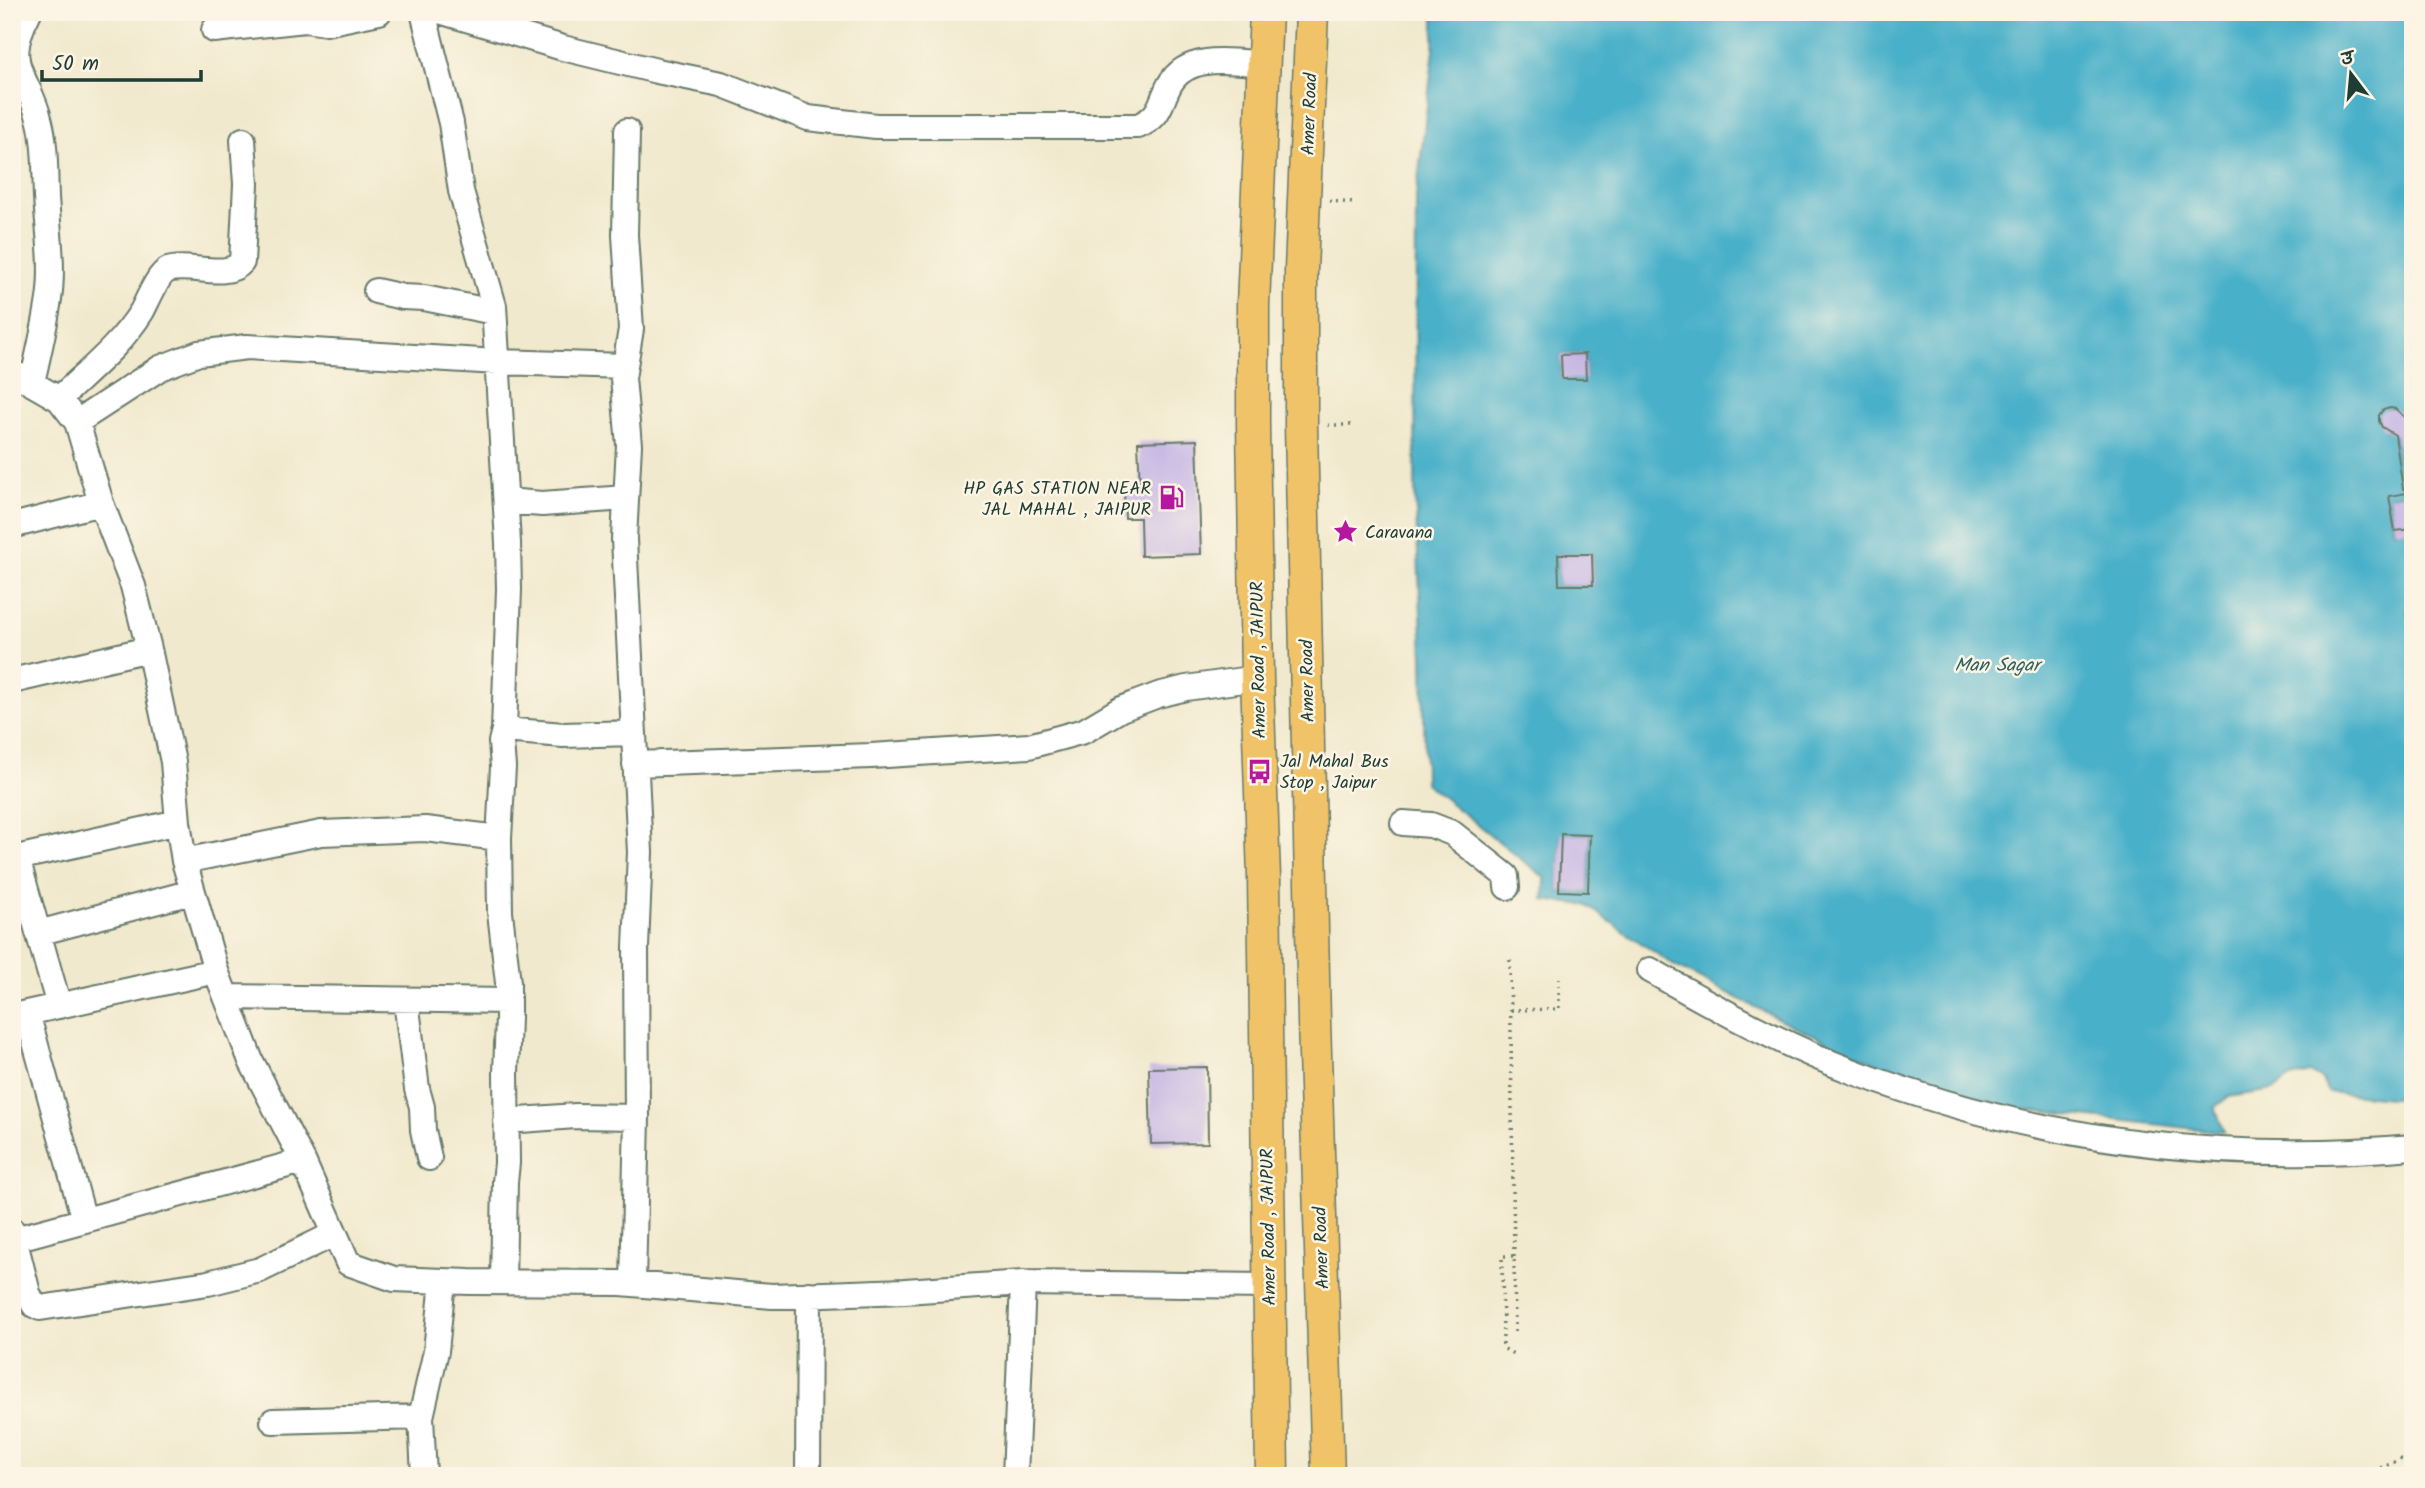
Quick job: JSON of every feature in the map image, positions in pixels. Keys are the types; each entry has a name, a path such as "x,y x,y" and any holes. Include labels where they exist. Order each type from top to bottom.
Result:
{"main road":[{"name":"Amer Road , JAIPUR","path":"1266,12 1253,304 1256,637 1264,877 1272,1476"},
{"name":"Amer Road","path":"1312,12 1301,336 1314,1021 1328,1476"},
{"path":"1256,637 1306,636"}],"street":[{"path":"29,12 15,39 14,52 17,67 40,121 51,272 49,298 22,378 60,399 77,422 101,503 132,586 149,649 173,762 184,862 216,971 251,1061 303,1161 348,1263 394,1279 633,1284 772,1296 1023,1283 1268,1286"},
{"path":"214,30 379,12"},
{"path":"424,12 451,123 461,191 494,312 498,362 509,589 504,730 500,742 503,766 499,838 500,912 508,1001 508,1163 505,1182 503,1282"},
{"path":"443,12 576,51 721,84 808,118 876,126 1138,126 1151,120 1158,112 1171,81 1186,68 1203,62 1264,64"},
{"path":"627,131 625,235 631,329 623,377 629,445 624,539 632,653 640,852 636,947 633,1284"},
{"path":"60,399 94,368 125,334 141,313 161,275 167,270 227,270 242,262 246,184 243,140"},
{"path":"376,291 494,312"},
{"path":"77,422 160,368 199,352 247,347 498,362 625,366"},
{"path":"506,501 542,504 626,498"},
{"path":"12,526 101,503"},
{"path":"12,681 149,649"},
{"path":"635,764 871,756 1029,746 1084,731 1121,709 1158,695 1186,688 1257,678"},
{"path":"504,730 563,735 634,733"},
{"path":"59,1006 14,859 178,822"},
{"path":"1403,823 1431,825 1452,833 1506,876 1507,887"},
{"path":"184,862 321,833 425,829 499,838"},
{"path":"38,933 192,891"},
{"path":"1650,970 1735,1018 1841,1066 1916,1094 2006,1118 2107,1139 2216,1152 2330,1153 2413,1147"},
{"path":"84,1220 20,1015 216,971"},
{"path":"226,997 508,1001"},
{"path":"406,1000 429,1158"},
{"path":"506,1121 576,1116 636,1117"},
{"path":"303,1161 84,1220 14,1234 28,1293 34,1305 40,1308 221,1280 260,1270 334,1234"},
{"path":"424,1476 421,1417 436,1351 443,1281"},
{"path":"1015,1476 1023,1283"},
{"path":"808,1476 809,1294"},
{"path":"273,1421 421,1417"}],"path":[{"path":"1510,960 1515,1332"},
{"path":"1511,1010 1559,1009 1559,976"},
{"path":"1514,1256 1502,1256 1503,1348 1515,1355"},
{"path":"2361,1476 2413,1454"}],"water":[{"name":"Man Sagar","path":"1434,12 2413,12 2413,418 2402,420 2397,411 2389,408 2382,412 2379,421 2387,431 2394,430 2403,493 2389,496 2394,531 2411,529 2413,599 2406,609 2413,619 2413,1098 2328,1092 2322,1080 2310,1073 2291,1078 2273,1090 2228,1097 2215,1107 2224,1132 2011,1108 1893,1071 1781,1020 1673,965 1586,905 1544,900 1545,878 1425,783 1423,657 1415,493 1416,197 1434,49","holes":["1585,354 1586,378 1562,379 1561,355","1558,554 1592,554 1593,585 1559,585","1561,835 1590,835 1588,892 1559,891"]}],"building":[{"path":"1585,354 1586,379 1562,379 1561,355"},
{"path":"2396,409 2406,419 2413,418 2413,488 2403,489 2395,435 2382,427 2379,421 2383,410"},
{"path":"1197,440 1201,554 1141,556 1140,518 1125,518 1124,488 1140,487 1138,442"},
{"path":"2413,492 2413,529 2395,531 2389,496"},
{"path":"1558,554 1592,554 1593,585 1559,585"},
{"path":"1561,834 1590,835 1588,892 1559,891"},
{"path":"1207,1067 1208,1143 1151,1144 1149,1068"}],"place":[{"name":"HP GAS STATION NEAR JAL MAHAL , JAIPUR","path":"1171,498"},
{"name":"Caravana","path":"1345,532"},
{"name":"Jal Mahal Bus Stop , Jaipur","path":"1260,771"}]}
